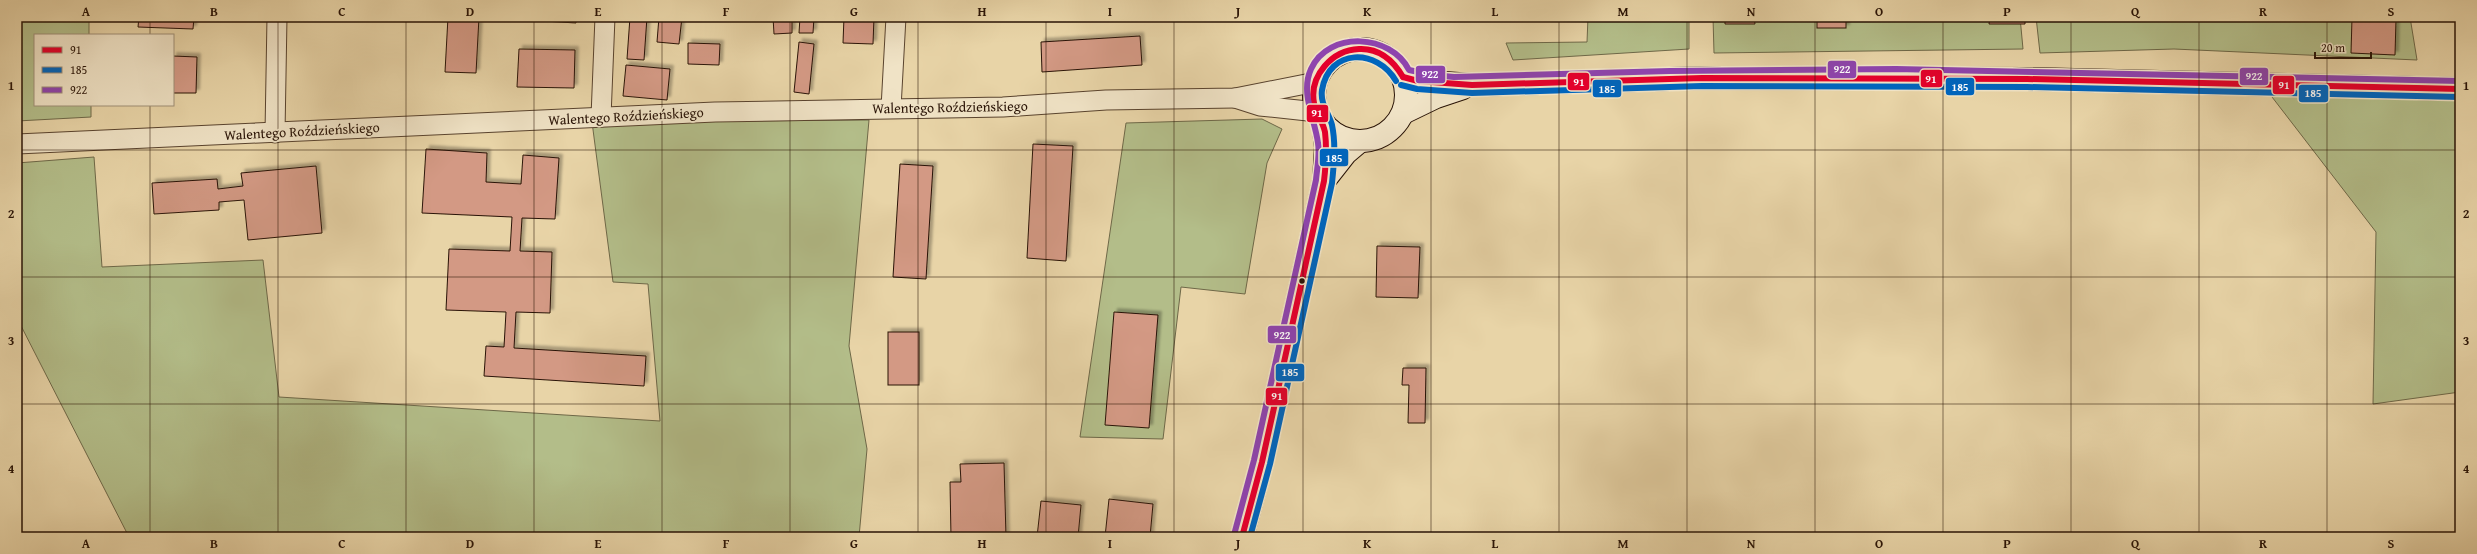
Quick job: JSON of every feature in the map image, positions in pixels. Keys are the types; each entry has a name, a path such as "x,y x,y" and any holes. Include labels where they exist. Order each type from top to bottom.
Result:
{"street":[{"path":"275,133 277,17"},
{"path":"601,117 605,17"},
{"path":"890,108 896,17"},
{"path":"1242,537 1262,462 1324,181 1326,147 1314,92 1316,82 1321,69 1330,60 1341,52 1354,49 1367,49 1384,55 1398,67 1403,77 1407,98 1403,113 1396,125 1385,134 1372,140 1358,142 1345,139 1332,132 1320,117"},
{"path":"1403,77 1418,81 1472,85 1718,78 2035,80 2460,89"},
{"name":"Walentego Roździeńskiego","path":"17,144 601,117 890,108 1004,107 1106,100 1235,98 1316,82"},
{"path":"1403,113 1436,97 1472,85"},
{"name":"Walentego Roździeńskiego","path":"1235,98 1260,106 1320,117"},
{"path":"1324,181 1346,153 1358,142"}],"green space":[{"path":"17,17 89,17 89,34 34,34 34,106 91,106 91,117 17,121"},
{"path":"1588,17 1689,17 1689,49 1513,60 1506,43 1587,42"},
{"path":"1713,17 2020,17 2023,49 1714,53"},
{"path":"2036,17 2410,17 2417,60 2174,49 2040,53"},
{"path":"2262,84 2460,92 2460,392 2373,404 2376,232"},
{"path":"1262,119 1282,129 1267,163 1245,294 1181,287 1163,439 1080,437 1126,123"},
{"path":"869,120 849,346 867,449 859,537 129,537 17,318 17,163 94,157 102,267 263,260 279,397 660,421 648,284 613,282 592,122"}],"building":[{"path":"139,17 194,17 193,29 138,27"},
{"path":"448,17 479,17 476,73 445,72"},
{"path":"544,17 576,17 576,23 544,21"},
{"path":"630,17 647,17 644,60 627,59"},
{"path":"659,17 682,17 679,44 657,42"},
{"path":"773,17 792,17 792,33 774,34"},
{"path":"800,17 814,17 813,33 799,33"},
{"path":"844,17 874,17 873,44 843,43"},
{"path":"1725,17 1754,17 1755,24 1725,24"},
{"path":"1817,17 1846,17 1846,28 1817,28"},
{"path":"1990,17 2025,17 2025,24 1989,24"},
{"path":"2352,18 2396,19 2395,55 2351,53"},
{"path":"1140,36 1142,65 1042,72 1041,42"},
{"path":"799,42 814,44 809,94 794,92"},
{"path":"688,43 720,44 719,65 688,64"},
{"path":"519,49 575,50 574,88 517,87"},
{"path":"174,56 197,57 196,93 174,93"},
{"path":"626,65 670,69 667,100 623,96"},
{"path":"1033,144 1073,146 1066,261 1027,258"},
{"path":"426,149 487,153 486,182 521,184 523,155 559,158 555,219 522,218 520,251 552,252 550,313 516,312 514,348 646,356 644,386 484,376 486,346 504,347 506,312 446,310 449,249 510,251 512,217 422,213"},
{"path":"900,164 933,166 926,279 893,277"},
{"path":"316,166 322,233 248,240 244,200 219,202 219,210 154,214 152,183 217,179 218,189 243,186 241,173"},
{"path":"1377,246 1420,247 1418,298 1376,297"},
{"path":"1114,312 1158,315 1149,428 1105,425"},
{"path":"888,332 919,332 919,385 888,385"},
{"path":"1403,368 1426,368 1425,423 1408,423 1409,385 1402,385"},
{"path":"1004,463 1006,537 951,537 950,482 961,482 960,464"},
{"path":"1109,499 1153,504 1150,537 1105,537"},
{"path":"1041,501 1081,505 1078,537 1037,537"}],"transit line":[{"name":"922","path":"1234,535 1254,460 1316,180 1319,148 1309,106 1307,87 1308,78 1311,69 1320,56 1331,48 1345,43 1360,41 1375,44 1389,49 1400,58 1409,70 1433,75 1454,77 1670,71 1896,69 2460,81"},
{"name":"91","path":"1242,537 1262,462 1324,181 1326,138 1324,128 1314,103 1313,93 1315,83 1324,66 1332,59 1349,50 1359,49 1366,49 1385,56 1395,65 1403,77"},
{"name":"185","path":"1250,537 1270,464 1332,183 1334,139 1331,121 1322,100 1322,90 1326,76 1334,66 1343,60 1354,57 1366,58 1377,63 1388,70 1396,81"},
{"name":"91","path":"1403,77 1418,81 1472,85 1702,78 2027,79 2460,89"},
{"name":"185","path":"1401,85 1417,89 1472,93 1702,86 2027,87 2460,97"}]}
